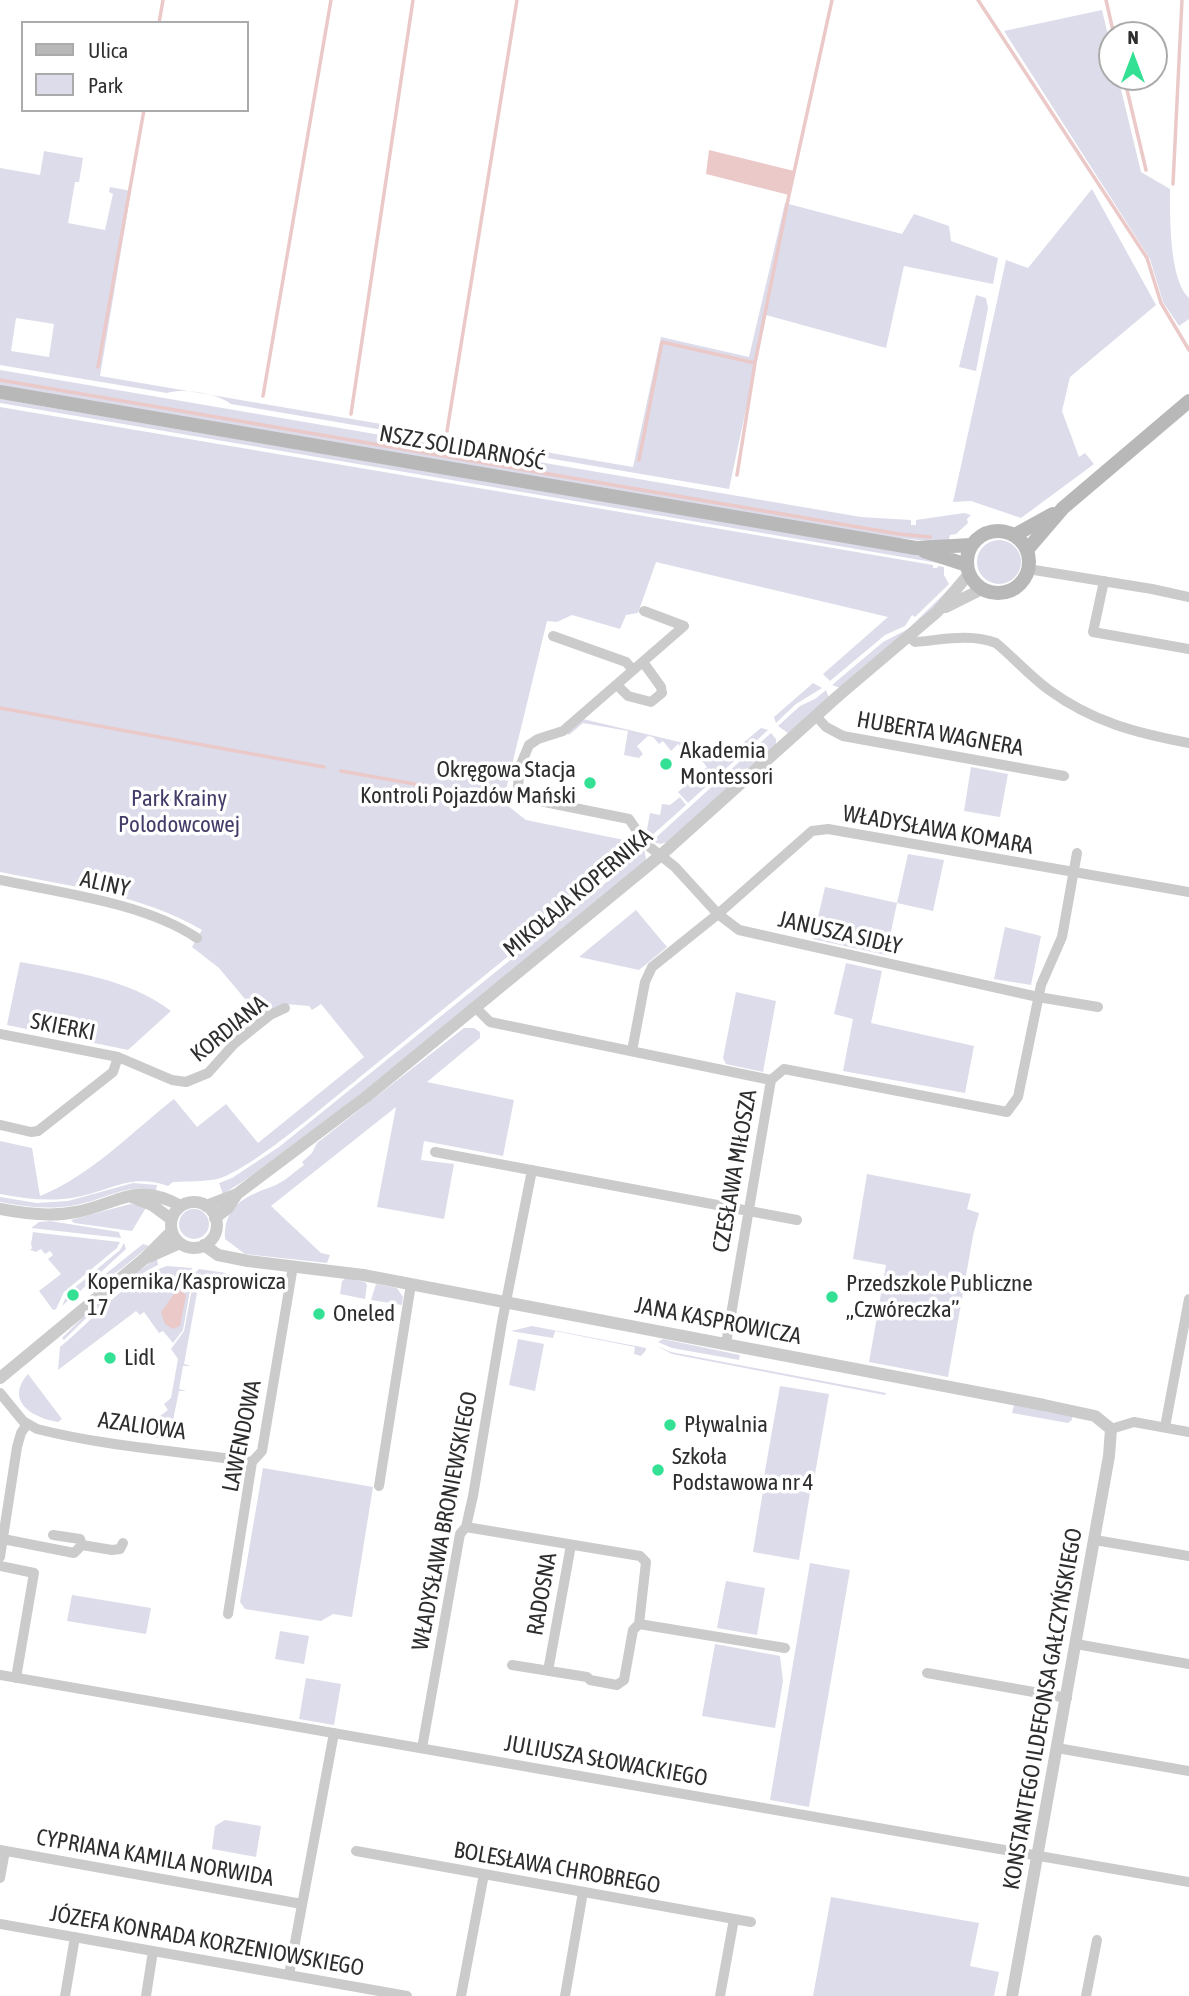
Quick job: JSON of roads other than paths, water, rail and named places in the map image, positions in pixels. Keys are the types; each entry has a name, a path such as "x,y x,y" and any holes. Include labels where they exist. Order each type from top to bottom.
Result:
{"main road":[{"name":"NSZZ SOLIDARNOŚĆ","path":"0,392 916,548 971,545"},
{"path":"1027,550 1063,508 1189,401"},
{"path":"1014,535 1063,508"},
{"path":"971,545 989,531 1007,532 1014,535 1027,550 1028,569"},
{"name":"MIKOŁAJA KOPERNIKA","path":"968,570 971,545"},
{"name":"NSZZ SOLIDARNOŚĆ","path":"916,548 968,570"},
{"name":"MIKOŁAJA KOPERNIKA","path":"982,589 991,593 1010,591 1025,578 1028,569"},
{"path":"968,570 982,589"}],"street":[{"path":"1028,569 1104,581 1153,584 1189,597"},
{"name":"MIKOŁAJA KOPERNIKA","path":"206,1206 237,1194 366,1097 661,855 937,612 968,570"},
{"path":"1104,581 1093,632 1189,649"},
{"name":"MIKOŁAJA KOPERNIKA","path":"937,612 982,589"},
{"path":"643,662 661,687 662,693 651,702 628,696 617,685 633,670 684,626 644,611"},
{"path":"553,636 626,662 633,670"},
{"path":"909,637 915,642 973,638 996,643 1067,703 1105,722 1143,734 1189,743"},
{"name":"JANUSZA SIDŁY","path":"617,685 564,731 538,738 529,745 521,764 518,785 519,793 525,799 629,819 646,844 675,867 718,914 739,930 1038,997 1098,1007"},
{"name":"HUBERTA WAGNERA","path":"816,716 826,727 843,736 1064,776"},
{"name":"WŁADYSŁAWA KOMARA","path":"632,1051 648,973 806,835 821,829 1189,892"},
{"path":"1038,997 1062,937 1077,853"},
{"name":"ALINY","path":"0,880 132,909 177,925 197,938"},
{"name":"CZESŁAWA MIŁOSZA","path":"726,1344 771,1080 784,1069 1007,1112 1018,1097 1038,997"},
{"name":"KORDIANA","path":"118,1057 172,1080 186,1082 198,1079 208,1073 235,1043 255,1026 285,1008"},
{"path":"476,1008 490,1022 771,1080"},
{"name":"SKIERKI","path":"0,1034 118,1057"},
{"path":"1,1125 31,1132 38,1131 113,1072 118,1057"},
{"path":"436,1152 797,1220"},
{"name":"WŁADYSŁAWA BRONIEWSKIEGO","path":"422,1748 460,1534 466,1527 532,1170"},
{"path":"0,1209 27,1214 66,1214 145,1193 158,1195 181,1206 194,1202 206,1206 215,1218 214,1236 232,1258"},
{"name":"MIKOŁAJA KOPERNIKA","path":"215,1218 228,1208 237,1194"},
{"path":"131,1196 152,1205 172,1225 180,1243"},
{"path":"0,1378 144,1259 172,1225 181,1206"},
{"path":"144,1259 180,1243 196,1248 214,1236"},
{"name":"JANA KASPROWICZA","path":"204,1245 218,1255 232,1258 331,1270 411,1284 1077,1411 1095,1416 1111,1429"},
{"name":"LAWENDOWA","path":"228,1614 252,1462 261,1451 293,1266"},
{"path":"379,1486 411,1284"},
{"path":"1165,1427 1189,1299"},
{"path":"0,1393 27,1424 17,1447 0,1557"},
{"path":"1111,1429 1135,1422 1189,1432"},
{"name":"AZALIOWA","path":"27,1424 45,1431 158,1451 181,1451 252,1462"},
{"name":"KONSTANTEGO ILDEFONSA GAŁCZYŃSKIEGO","path":"1012,1996 1095,1540 1111,1429"},
{"name":"RADOSNA","path":"466,1527 571,1545 548,1671"},
{"path":"53,1535 80,1539 82,1545"},
{"path":"3,1539 74,1553 82,1545"},
{"path":"1095,1540 1189,1556"},
{"path":"82,1545 117,1551 123,1543"},
{"path":"512,1665 587,1677 590,1680 617,1685 624,1680 633,1630 639,1624 647,1565 644,1559 571,1545"},
{"path":"0,1566 34,1573 16,1678"},
{"path":"639,1624 785,1648"},
{"path":"1076,1644 1189,1664"},
{"path":"927,1673 1067,1698"},
{"name":"JULIUSZA SŁOWACKIEGO","path":"0,1675 1189,1882"},
{"path":"289,1975 334,1733"},
{"path":"1058,1748 1189,1771"},
{"path":"0,1878 2,1851"},
{"name":"CYPRIANA KAMILA NORWIDA","path":"2,1851 302,1904"},
{"name":"BOLESŁAWA CHROBREGO","path":"356,1851 751,1922"},
{"path":"461,1996 484,1874"},
{"path":"565,1996 583,1892"},
{"path":"720,1996 734,1919"},
{"name":"JÓZEFA KONRADA KORZENIOWSKIEGO","path":"0,1924 407,1996"},
{"path":"65,1996 75,1937"},
{"path":"1086,1996 1097,1940"},
{"path":"146,1996 153,1951"}],"waterway":[{"path":"159,21 163,0"},
{"path":"263,396 331,0"},
{"path":"351,414 413,0"},
{"path":"447,431 517,0"},
{"path":"639,460 662,342 755,363 832,0"},
{"path":"978,0 1147,258 1161,303 1189,350"},
{"path":"1106,0 1111,21"},
{"path":"1173,184 1182,0"},
{"path":"1127,91 1146,170"},
{"path":"98,367 144,112"},
{"path":"737,475 755,363"},
{"path":"0,380 899,534 930,537"},
{"path":"0,708 324,767"},
{"path":"341,771 500,799"}],"place":[{"name":"Akademia Montessori","path":"666,764"},
{"name":"Okręgowa Stacja Kontroli Pojazdów Mański","path":"590,783"},
{"name":"Kopernika/Kasprowicza 17","path":"73,1295"},
{"name":"Przedszkole Publiczne „Czwóreczka”","path":"832,1297"},
{"name":"Oneled","path":"319,1314"},
{"name":"Lidl","path":"110,1358"},
{"name":"Pływalnia","path":"670,1425"},
{"name":"Szkoła Podstawowa nr 4","path":"658,1470"}],"park label":[{"name":"Park Krainy Polodowcowej","path":"179,812"}]}
